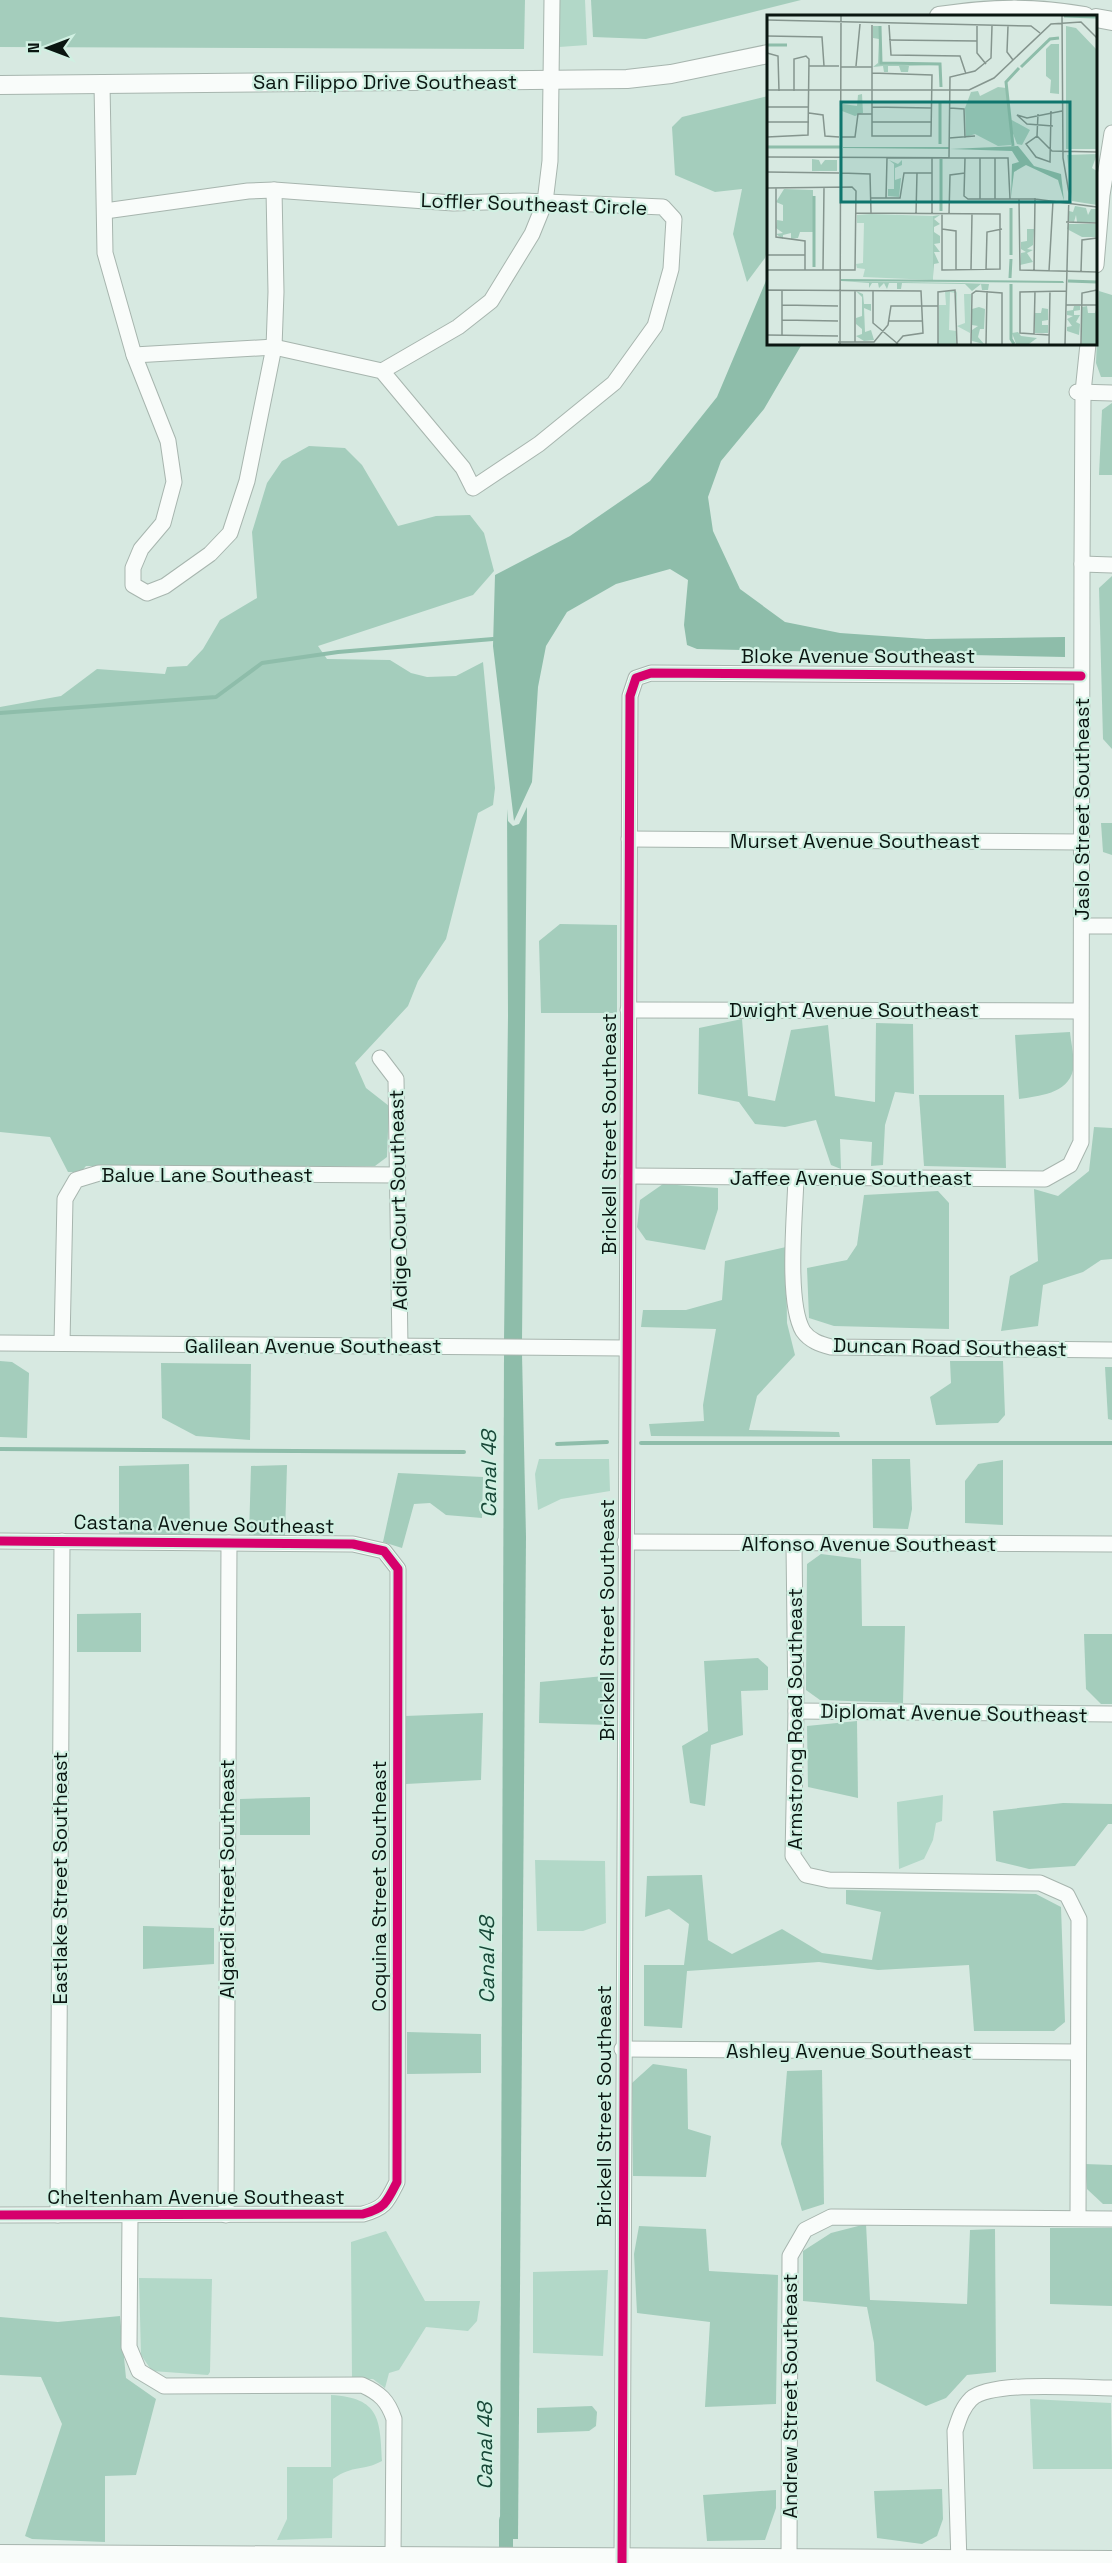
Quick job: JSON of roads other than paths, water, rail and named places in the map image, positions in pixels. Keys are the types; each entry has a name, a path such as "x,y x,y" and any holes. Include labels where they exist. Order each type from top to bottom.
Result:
{"street":[{"path":"134,355 274,347 382,371 458,327 491,301 532,234 545,202 550,161 552,0"},
{"path":"946,15 986,9 1021,8 1077,15"},
{"path":"1097,18 1112,21"},
{"name":"San Filippo Drive Southeast","path":"0,85 627,79 671,74 767,54"},
{"path":"102,84 105,253 134,355 168,441 174,482 163,523 141,549 133,568 133,585 147,593 165,586 210,554 230,533 247,481 274,347 276,292 273,190"},
{"path":"1097,254 1107,196 1112,133"},
{"name":"Loffler Southeast Circle","path":"105,211 248,191 273,190 441,202 545,202 663,207 674,219 671,269 655,326 614,383 538,444 473,488 463,468 382,371"},
{"name":"Jaslo Street Southeast","path":"1070,1165 1081,1142 1080,392 1088,345"},
{"path":"1080,392 1112,393"},
{"path":"1082,564 1112,565"},
{"name":"Bloke Avenue Southeast","path":"636,678 651,672 1081,676"},
{"name":"Brickell Street Southeast","path":"622,2560 625,1348 630,696 636,678"},
{"name":"Murset Avenue Southeast","path":"629,839 1082,842"},
{"path":"1082,926 1112,926"},
{"name":"Dwight Avenue Southeast","path":"628,1010 1080,1011"},
{"name":"Adige Court Southeast","path":"380,1059 396,1079 400,1347"},
{"name":"Jaffee Avenue Southeast","path":"628,1176 1045,1179 1070,1165"},
{"name":"Balue Lane Southeast","path":"62,1343 65,1199 76,1180 99,1173 396,1175"},
{"name":"Duncan Road Southeast","path":"796,1178 794,1298 804,1331 815,1342 831,1347 1112,1350"},
{"name":"Galilean Avenue Southeast","path":"0,1343 625,1348"},
{"name":"Castana Avenue Southeast","path":"0,1541 353,1544 384,1551 398,1569"},
{"name":"Eastlake Street Southeast","path":"58,2215 62,1541"},
{"name":"Alfonso Avenue Southeast","path":"625,1542 794,1545 1112,1544"},
{"name":"Algardi Street Southeast","path":"226,2215 229,1543"},
{"name":"Armstrong Road Southeast","path":"794,1545 796,1711 792,1856 806,1875 829,1880 1040,1883 1067,1895 1079,1919 1078,2218"},
{"name":"Coquina Street Southeast","path":"388,2201 397,2182 398,1569"},
{"name":"Diplomat Avenue Southeast","path":"796,1711 1112,1714"},
{"name":"Ashley Avenue Southeast","path":"622,2049 1077,2052"},
{"name":"Cheltenham Avenue Southeast","path":"0,2215 363,2214 379,2210 388,2201"},
{"path":"130,2216 129,2347 139,2371 164,2386 362,2385 375,2391 388,2402 394,2419 393,2557"},
{"name":"Andrew Street Southeast","path":"789,2559 790,2256 805,2230 831,2217 1078,2218"},
{"path":"1078,2218 1112,2219"},
{"path":"959,2561 955,2431 961,2412 972,2397 998,2388 1112,2388"},
{"path":"0,2554 622,2560 1112,2560"}],"waterway":[{"path":"0,713 216,697 262,663 338,652 493,639"},
{"path":"557,1444 607,1442"},
{"path":"641,1443 1112,1443"},
{"path":"0,1449 464,1452"},
{"name":"Canal 48","path":"506,2520 506,2563"}]}
